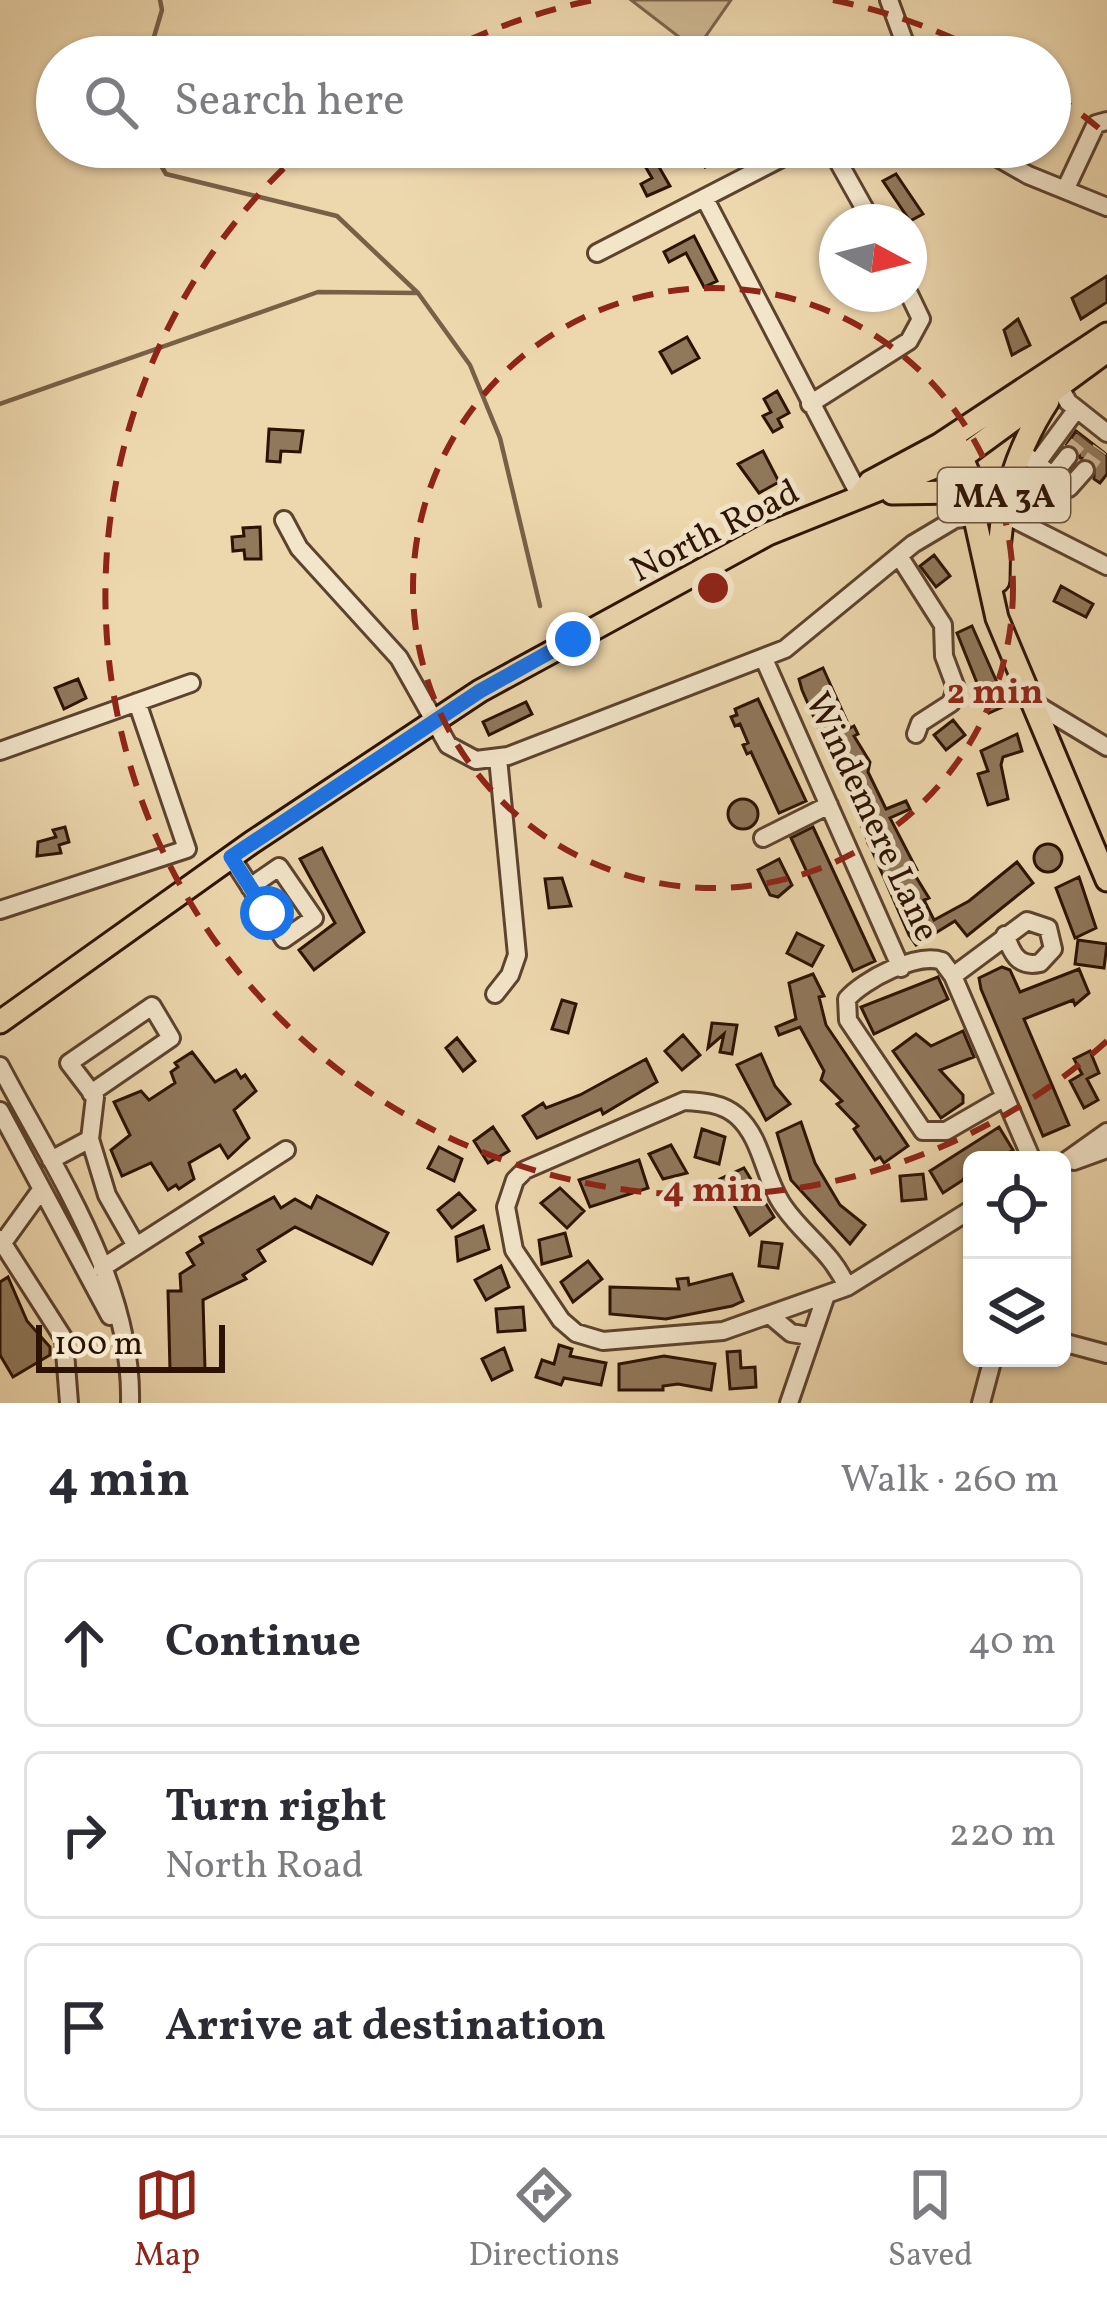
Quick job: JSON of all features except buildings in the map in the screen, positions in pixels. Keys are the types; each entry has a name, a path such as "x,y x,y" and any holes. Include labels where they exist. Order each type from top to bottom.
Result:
{"main road":[{"name":"MA 3A","path":"1107,334 951,449 960,492 974,514 998,618 1028,700 1107,880"},
{"name":"MA 3A","path":"998,618 1002,513 1059,386 1107,351"},
{"path":"974,514 979,499 951,449 1059,386"},
{"name":"North Road","path":"0,1022 231,857 435,721 768,534 870,495 870,482 951,449"},
{"path":"870,495 960,492"}],"street":[{"path":"889,0 902,36"},
{"path":"1065,190 1096,124 1107,121"},
{"path":"597,253 763,168"},
{"path":"842,168 862,204"},
{"path":"1021,168 1107,207"},
{"path":"705,199 810,404 870,495"},
{"path":"810,404 909,341 921,319 918,312"},
{"path":"1059,386 1098,436"},
{"path":"1076,410 1029,457 1069,488 1085,470"},
{"path":"1053,475 1068,456"},
{"path":"284,520 299,548 399,658 456,752 476,760 498,758 764,659 802,637 899,556 955,519 1002,513 1107,566"},
{"path":"899,556 943,625 944,656 956,688 951,703 920,723 916,734"},
{"name":"Windemere Lane","path":"764,659 901,968 933,957 952,976 1028,1151"},
{"path":"0,751 191,682"},
{"path":"1028,700 1107,747"},
{"path":"0,908 187,849 136,702"},
{"path":"495,994 511,975 517,955 498,758"},
{"path":"764,838 829,805"},
{"path":"231,857 250,887"},
{"path":"952,976 1005,935"},
{"path":"901,968 851,993 845,1014 919,1126 940,1133 1005,1097"},
{"path":"92,1093 171,1038 152,1006 69,1063 92,1093 90,1139 107,1195 136,1246"},
{"path":"0,1066 103,1268 131,1365 130,1403"},
{"path":"847,1287 830,1253 784,1208 748,1129 712,1103 670,1104 525,1170 508,1193 508,1231 525,1271 561,1320 589,1339 723,1331 772,1317 847,1287 963,1215"},
{"path":"0,1111 123,1338"},
{"path":"1071,1158 1107,1132"},
{"path":"51,1160 90,1139"},
{"path":"1071,1162 1107,1149"},
{"path":"103,1268 286,1150"},
{"path":"41,1190 1,1241 64,1339 69,1403"},
{"path":"789,1403 809,1336 821,1322 825,1298"},
{"path":"772,1317 791,1333 809,1336"},
{"path":"1071,1344 1107,1354"},
{"path":"981,1403 991,1367"}],"shaded area":[{"path":"631,0 731,0 706,36 678,36"}],"waterway":[{"path":"154,36 160,0"},
{"path":"162,168 166,174 337,216 418,293 470,365 500,438 540,606"},
{"path":"0,404 318,292 418,293"}],"tunnel":[{"path":"1068,456 1083,437"},
{"path":"1085,470 1100,449"}],"route":[{"path":"267,913 231,857 480,691 573,639"}]}
